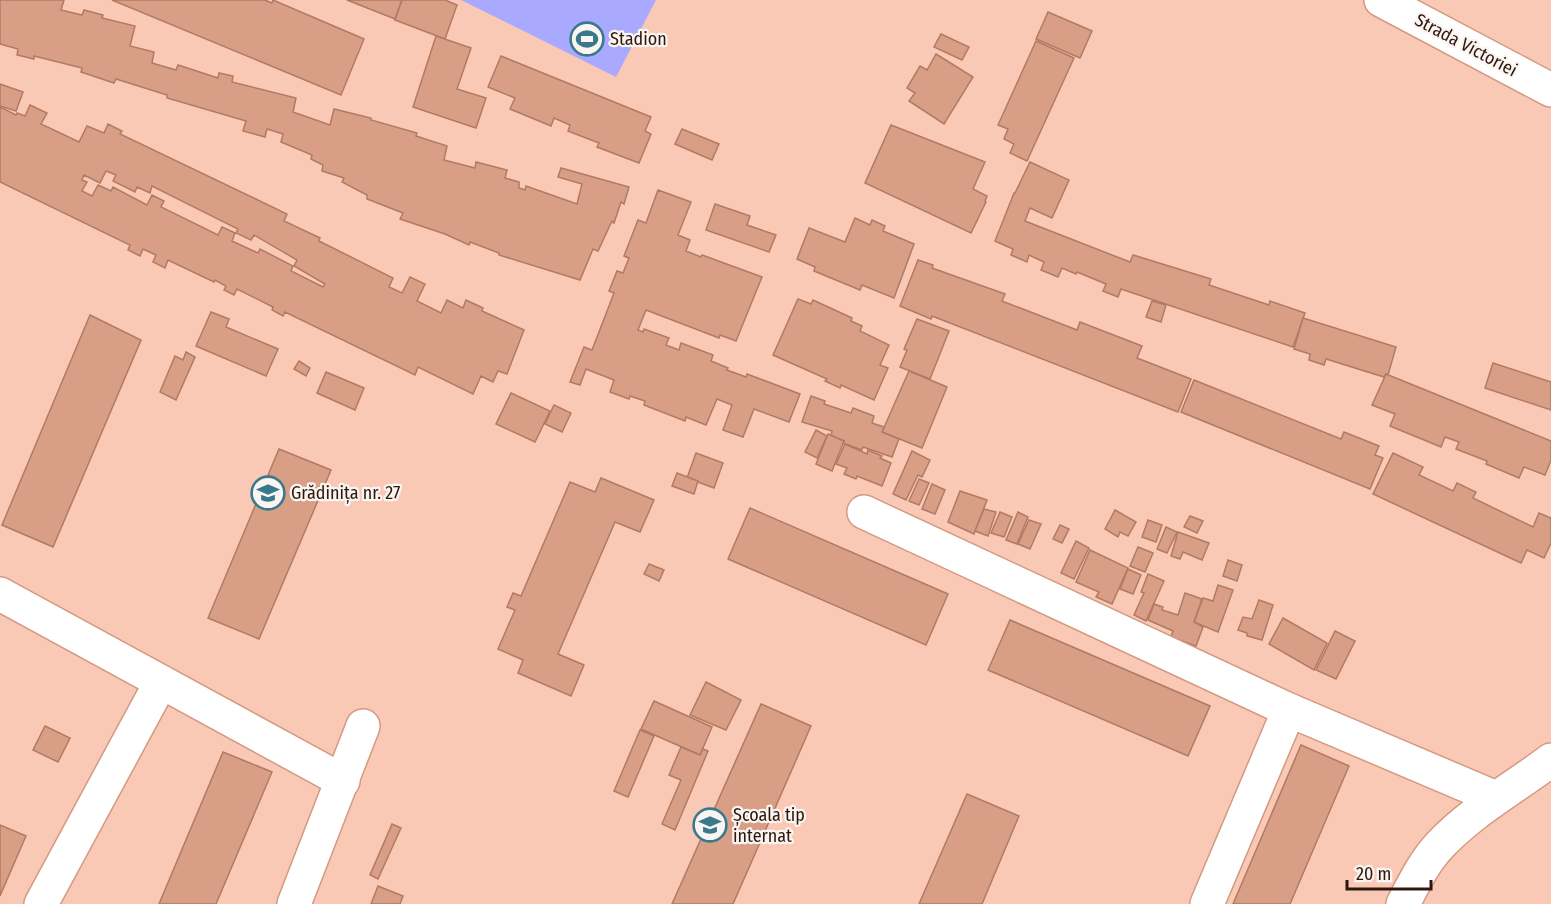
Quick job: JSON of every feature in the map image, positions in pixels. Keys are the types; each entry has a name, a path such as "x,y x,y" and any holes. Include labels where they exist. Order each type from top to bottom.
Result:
{"street":[{"name":"Strada Victoriei","path":"1381,0 1551,90"},
{"path":"864,512 1289,710 1496,798"},
{"path":"0,594 343,781"},
{"path":"41,904 161,682"},
{"path":"1207,904 1289,710"},
{"path":"294,904 363,726"},
{"path":"1403,904 1419,873 1440,845 1496,798 1545,772"}],"shaded area":[{"name":"Stadion","path":"461,0 656,0 616,77"}],"building":[{"path":"0,0 64,0 61,10 82,15 84,10 103,15 102,18 135,26 130,46 154,52 152,63 176,70 178,65 218,78 219,73 233,76 232,82 296,98 293,112 330,125 334,109 417,133 416,136 447,146 444,160 475,168 476,162 507,170 505,178 519,182 519,188 525,190 526,186 577,204 582,184 558,177 561,168 629,187 624,204 621,202 614,223 612,221 598,251 593,249 580,280 499,255 499,253 470,242 469,245 445,234 400,219 403,213 367,199 367,195 342,182 344,178 322,171 323,165 311,159 312,155 281,142 283,134 267,129 265,137 243,131 246,121 167,98 167,95 116,79 114,83 81,72 82,68 34,56 34,59 17,55 18,49 0,44"},
{"path":"112,0 265,0 272,3 273,0 364,39 341,95"},
{"path":"347,0 402,0 395,19"},
{"path":"402,0 445,0 457,5 445,39 395,20"},
{"path":"1048,12 1092,31 1080,58 1036,39"},
{"path":"941,34 969,47 962,60 934,47"},
{"path":"436,36 471,48 457,89 486,98 476,128 413,107"},
{"path":"1036,41 1074,58 1027,161 1010,153 1014,144 1004,139 1008,129 998,125"},
{"path":"936,54 973,77 944,124 909,101 915,93 907,88 920,66 927,70"},
{"path":"501,56 651,117 645,131 651,134 639,163 597,147 599,143 568,131 570,125 554,118 551,126 510,109 515,98 488,87"},
{"path":"0,84 23,92 16,111 0,106"},
{"path":"30,105 47,113 41,124 79,142 87,126 104,133 108,124 122,131 120,134 287,214 284,221 393,278 389,287 402,293 410,277 425,284 417,301 441,313 447,300 463,308 466,300 483,308 482,311 524,330 507,374 498,371 493,382 481,376 473,394 418,367 415,375 285,312 283,316 272,310 273,307 237,289 234,295 224,290 226,286 215,280 214,282 168,260 165,268 153,262 156,255 143,249 140,256 128,250 130,245 0,182 0,107 16,115 17,113 25,116","holes":["106,171 116,175 113,181 135,192 137,187 150,193 152,186 238,229 236,233 251,240 254,235 297,260 294,266 325,284 323,287 291,271 293,266 260,249 258,253 232,241 235,233 222,227 218,235 161,207 164,201 152,195 147,205 113,187 111,191 98,185 92,196 82,191 87,182 82,180 84,175 100,183"]},
{"path":"891,125 985,162 973,189 987,196 986,202 971,233 865,183"},
{"path":"682,129 719,144 712,160 675,144"},
{"path":"1030,162 1069,180 1052,218 1030,208 1025,221 1130,262 1133,255 1211,279 1209,285 1269,305 1270,301 1305,313 1293,347 1121,289 1118,297 1103,291 1106,284 1077,272 1076,274 1062,268 1058,277 1041,270 1044,262 1029,255 1027,262 1011,255 1013,249 995,241 1014,193"},
{"path":"658,190 691,202 678,235 690,240 686,251 762,277 736,341 720,335 719,338 646,310 638,330 643,332 644,329 669,338 666,345 679,350 681,343 713,355 711,361 728,368 727,370 746,377 747,374 800,394 789,422 754,409 743,437 723,430 732,405 717,399 706,425 686,417 685,421 644,405 645,401 630,396 629,399 610,392 614,380 586,369 580,385 570,382 584,347 592,350 614,293 609,291 617,271 623,273 629,258 624,256 638,220 646,223"},
{"path":"715,204 750,216 747,225 776,235 769,252 706,230"},
{"path":"855,218 870,225 872,220 885,226 883,231 914,244 894,298 862,285 860,290 814,271 815,267 797,259 809,228 845,242"},
{"path":"918,260 933,265 932,268 1005,294 1002,301 1077,330 1080,322 1142,346 1137,358 1191,379 1178,412 932,316 931,319 900,306"},
{"path":"798,299 811,304 813,300 852,318 851,321 862,326 860,331 889,345 880,365 888,368 874,400 841,385 840,388 825,381 827,379 773,355"},
{"path":"1152,301 1166,305 1161,322 1146,317"},
{"path":"211,312 229,319 226,327 278,349 266,376 196,346"},
{"path":"90,315 141,340 53,547 2,525"},
{"path":"1303,318 1396,347 1388,375 1384,377 1326,359 1324,365 1309,360 1310,354 1294,349"},
{"path":"917,319 949,331 930,379 900,367 907,350 904,349"},
{"path":"186,352 195,357 176,400 160,392 175,356 183,360"},
{"path":"299,361 310,368 306,376 294,369"},
{"path":"1493,363 1551,382 1551,410 1485,388"},
{"path":"909,371 947,387 922,448 882,432"},
{"path":"326,372 364,388 355,410 317,393"},
{"path":"1386,374 1551,441 1551,460 1545,475 1524,467 1519,478 1486,464 1487,461 1456,449 1459,442 1445,437 1441,447 1390,426 1395,414 1372,405"},
{"path":"1194,380 1341,439 1344,432 1379,446 1375,455 1383,458 1370,489 1181,412"},
{"path":"511,393 550,411 535,442 496,424"},
{"path":"811,396 825,401 824,404 851,413 853,408 874,416 872,423 884,427 882,432 899,439 892,457 843,443 844,441 831,436 832,431 802,422"},
{"path":"554,405 571,413 562,432 545,424"},
{"path":"816,430 827,436 817,458 805,452"},
{"path":"828,434 844,441 832,471 816,464"},
{"path":"845,444 867,454 868,450 891,463 882,486 857,476 856,479 844,474 847,468 836,464"},
{"path":"279,449 331,470 259,639 208,618"},
{"path":"912,451 930,460 922,477 918,475 906,500 893,494"},
{"path":"696,453 723,463 714,488 687,478"},
{"path":"1393,453 1423,467 1419,475 1453,491 1457,483 1476,492 1473,498 1533,527 1539,513 1551,518 1551,543 1544,558 1527,550 1521,563 1373,494"},
{"path":"677,473 698,481 694,494 672,486"},
{"path":"601,478 654,500 640,532 615,522 558,654 584,665 571,696 518,673 523,660 498,649 515,610 507,607 513,593 521,596 570,482 595,492"},
{"path":"919,479 929,483 919,505 909,501"},
{"path":"932,484 945,490 935,514 922,509"},
{"path":"960,491 987,500 974,534 948,522"},
{"path":"750,508 948,594 926,645 728,559"},
{"path":"984,509 996,512 988,536 975,531"},
{"path":"1115,510 1136,522 1128,536 1120,532 1118,537 1105,529"},
{"path":"1000,512 1012,517 1004,537 991,533"},
{"path":"1018,512 1028,517 1017,544 1006,540"},
{"path":"1190,516 1203,521 1197,533 1184,527"},
{"path":"1029,520 1041,524 1030,549 1018,544"},
{"path":"1148,520 1162,525 1156,542 1142,537"},
{"path":"1060,525 1069,529 1062,543 1053,539"},
{"path":"1166,527 1177,532 1167,553 1157,549"},
{"path":"1178,532 1209,543 1202,560 1183,552 1180,559 1171,556"},
{"path":"1076,541 1089,548 1074,579 1061,573"},
{"path":"1138,547 1153,553 1145,572 1130,566"},
{"path":"1090,550 1128,568 1112,604 1096,597 1099,592 1076,582"},
{"path":"1228,560 1242,565 1237,581 1223,576"},
{"path":"649,564 664,570 659,581 644,574"},
{"path":"1128,569 1141,575 1133,594 1120,589"},
{"path":"1148,574 1164,581 1146,621 1134,615 1144,593 1141,592"},
{"path":"1218,585 1233,590 1218,632 1194,622 1203,598 1213,601"},
{"path":"1185,593 1202,599 1194,622 1203,627 1196,646 1171,637 1173,631 1148,620 1154,604 1163,607 1162,610 1178,615"},
{"path":"1259,600 1273,605 1262,640 1247,636 1247,633 1238,630 1243,617 1252,619"},
{"path":"1283,618 1327,643 1314,670 1269,644"},
{"path":"1010,620 1210,706 1188,756 988,670"},
{"path":"1335,631 1355,641 1336,679 1316,670"},
{"path":"706,682 741,700 726,730 690,715"},
{"path":"654,701 712,727 700,755 641,729"},
{"path":"761,704 811,726 733,904 672,904"},
{"path":"45,726 70,738 58,762 33,750"},
{"path":"640,730 654,736 628,797 614,791"},
{"path":"1301,745 1349,766 1290,904 1233,904"},
{"path":"681,747 700,755 703,749 708,751 675,830 662,824 681,780 669,775"},
{"path":"223,752 272,772 216,904 159,904"},
{"path":"967,794 1019,816 982,904 919,904"},
{"path":"392,824 401,828 378,879 370,875"},
{"path":"0,825 26,836 0,896"},
{"path":"378,886 403,896 400,904 371,904"}],"place":[{"name":"Stadion","path":"587,39"},
{"name":"Grădinița nr. 27","path":"268,493"},
{"name":"Școala tip internat","path":"710,825"}]}
